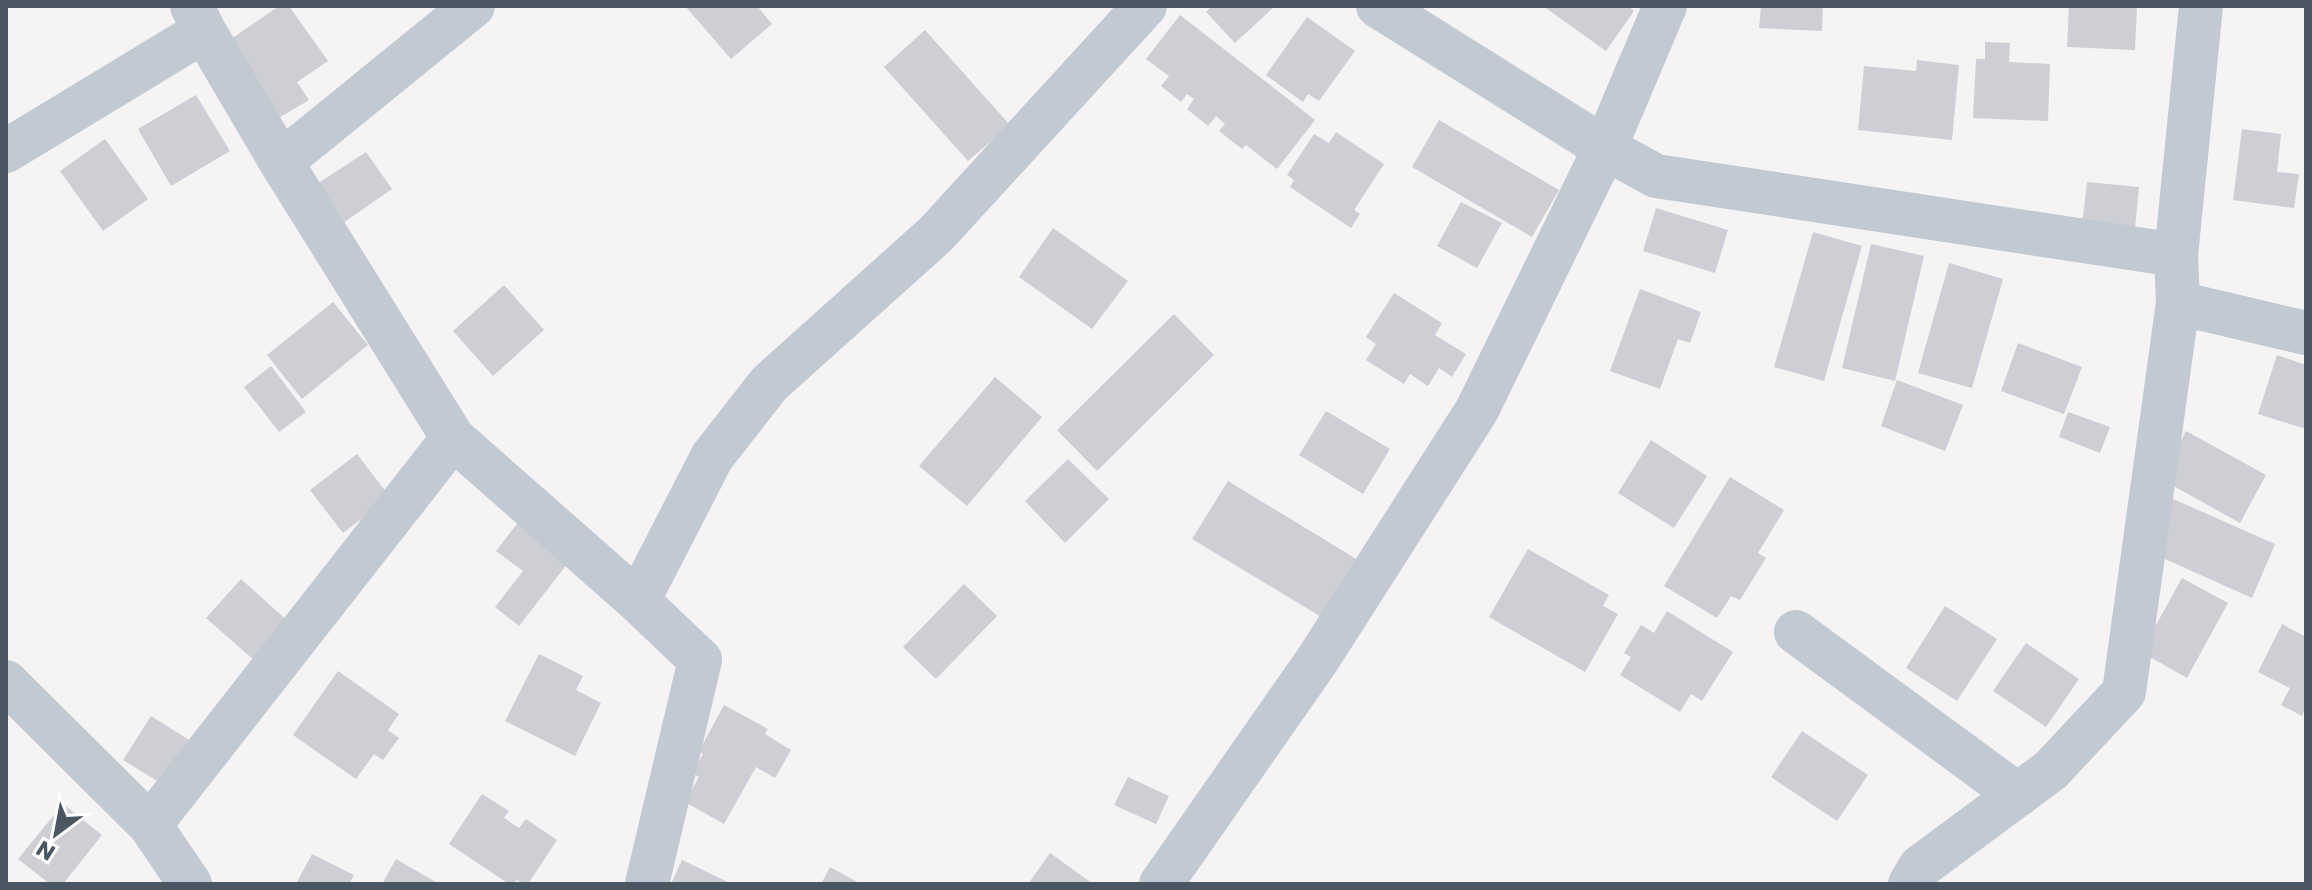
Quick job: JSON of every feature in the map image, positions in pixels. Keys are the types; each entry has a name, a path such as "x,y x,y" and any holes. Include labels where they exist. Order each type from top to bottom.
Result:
{"street":[{"path":"281,162 473,6"},
{"path":"638,601 712,457 769,384 936,234 1145,6"},
{"path":"1378,6 1605,148 1656,176 2176,255"},
{"path":"1161,884 1318,659 1477,410 1605,148 1665,6"},
{"path":"1910,884 1920,867 2051,770 2124,692 2178,303 2176,255 2201,6"},
{"path":"6,151 198,19 281,162 453,438 638,601 700,660 647,884"},
{"path":"2178,303 2306,333"},
{"path":"150,825 453,438"},
{"path":"1796,632 2018,795"},
{"path":"6,682 150,825 190,884"}],"building":[{"path":"279,6 289,6 328,61 297,82 309,100 270,123 218,48"},
{"path":"685,6 757,6 772,24 731,59"},
{"path":"1212,6 1275,6 1235,43 1206,12"},
{"path":"1543,6 1628,6 1634,11 1606,51"},
{"path":"1761,6 1823,6 1822,31 1759,28"},
{"path":"2069,6 2137,6 2135,50 2067,47"},
{"path":"1180,15 1315,120 1277,169 1246,145 1242,149 1219,131 1225,124 1216,116 1208,126 1187,109 1194,99 1187,94 1181,102 1161,86 1169,76 1146,59"},
{"path":"1307,17 1355,51 1319,101 1308,94 1303,102 1266,75"},
{"path":"925,30 1010,125 968,161 884,67"},
{"path":"1985,42 2010,43 2009,62 2050,64 2048,121 1973,118 1976,59 1985,59"},
{"path":"1917,60 1959,65 1952,140 1858,130 1864,66 1916,71"},
{"path":"196,95 230,151 171,186 138,129"},
{"path":"1439,120 1559,190 1532,237 1412,167"},
{"path":"2242,129 2281,134 2277,172 2299,174 2294,208 2233,200"},
{"path":"1336,132 1384,164 1354,210 1360,214 1351,228 1290,187 1294,180 1287,175 1314,134 1329,143"},
{"path":"105,139 148,199 103,231 60,171"},
{"path":"366,152 392,189 343,223 317,184"},
{"path":"2087,182 2139,187 2134,239 2081,234"},
{"path":"1461,202 1502,223 1477,268 1437,246"},
{"path":"1656,208 1728,230 1715,273 1643,251"},
{"path":"1053,228 1128,281 1092,329 1019,277"},
{"path":"1813,232 1862,246 1824,381 1774,367"},
{"path":"1871,244 1924,256 1895,381 1842,368"},
{"path":"1949,263 2003,279 1972,388 1918,373"},
{"path":"504,285 544,330 493,376 453,331"},
{"path":"1640,289 1701,312 1690,343 1678,339 1660,389 1610,371"},
{"path":"1394,293 1442,323 1435,335 1466,354 1452,377 1439,368 1428,386 1410,374 1404,384 1366,360 1376,344 1366,337"},
{"path":"333,302 368,345 302,399 267,355"},
{"path":"1174,314 1214,355 1097,471 1057,430"},
{"path":"2018,343 2082,367 2064,414 2001,391"},
{"path":"2277,355 2306,365 2306,429 2258,414"},
{"path":"271,366 306,412 279,432 244,387"},
{"path":"995,377 1042,417 967,506 919,466"},
{"path":"1897,380 1963,405 1945,451 1881,426"},
{"path":"1326,411 1390,449 1363,494 1299,455"},
{"path":"2068,412 2110,427 2100,453 2059,437"},
{"path":"2186,431 2266,475 2240,523 2161,479"},
{"path":"1651,440 1707,476 1674,528 1618,493"},
{"path":"357,454 390,497 343,533 310,490"},
{"path":"1068,459 1109,499 1065,543 1025,501"},
{"path":"1730,477 1784,510 1758,553 1766,558 1740,600 1731,596 1717,618 1664,586"},
{"path":"1228,481 1363,563 1328,621 1192,539"},
{"path":"2171,498 2275,544 2252,598 2147,551"},
{"path":"524,515 575,554 519,626 495,607 523,571 496,551"},
{"path":"1528,549 1609,595 1603,606 1618,614 1585,672 1489,617"},
{"path":"2182,578 2228,603 2187,678 2141,652"},
{"path":"241,579 290,623 256,662 206,618"},
{"path":"964,584 997,616 936,679 903,647"},
{"path":"1945,606 1997,639 1957,701 1906,668"},
{"path":"1667,611 1733,652 1702,701 1691,694 1680,712 1620,675 1631,657 1624,653 1641,625 1654,633"},
{"path":"2282,624 2306,637 2306,707 2302,716 2281,705 2290,688 2258,672"},
{"path":"2026,643 2079,679 2046,727 1993,691"},
{"path":"539,654 583,676 576,690 601,703 575,756 505,721"},
{"path":"338,671 399,714 388,730 399,738 383,760 374,754 356,779 293,735"},
{"path":"724,705 768,729 765,734 791,750 775,778 756,767 724,824 685,802 699,777 692,773 703,754 699,751"},
{"path":"151,716 194,743 167,787 123,760"},
{"path":"1802,731 1868,775 1837,821 1771,777"},
{"path":"1128,777 1169,796 1156,824 1114,805"},
{"path":"482,794 509,811 504,818 519,828 526,819 557,840 528,884 516,880 509,884 449,844"},
{"path":"63,804 102,835 63,884 50,884 18,859"},
{"path":"1050,853 1093,884 1028,884"},
{"path":"312,854 354,875 349,884 296,884"},
{"path":"396,859 439,884 382,884"},
{"path":"682,860 732,884 671,884"},
{"path":"830,867 861,884 821,884"}]}
